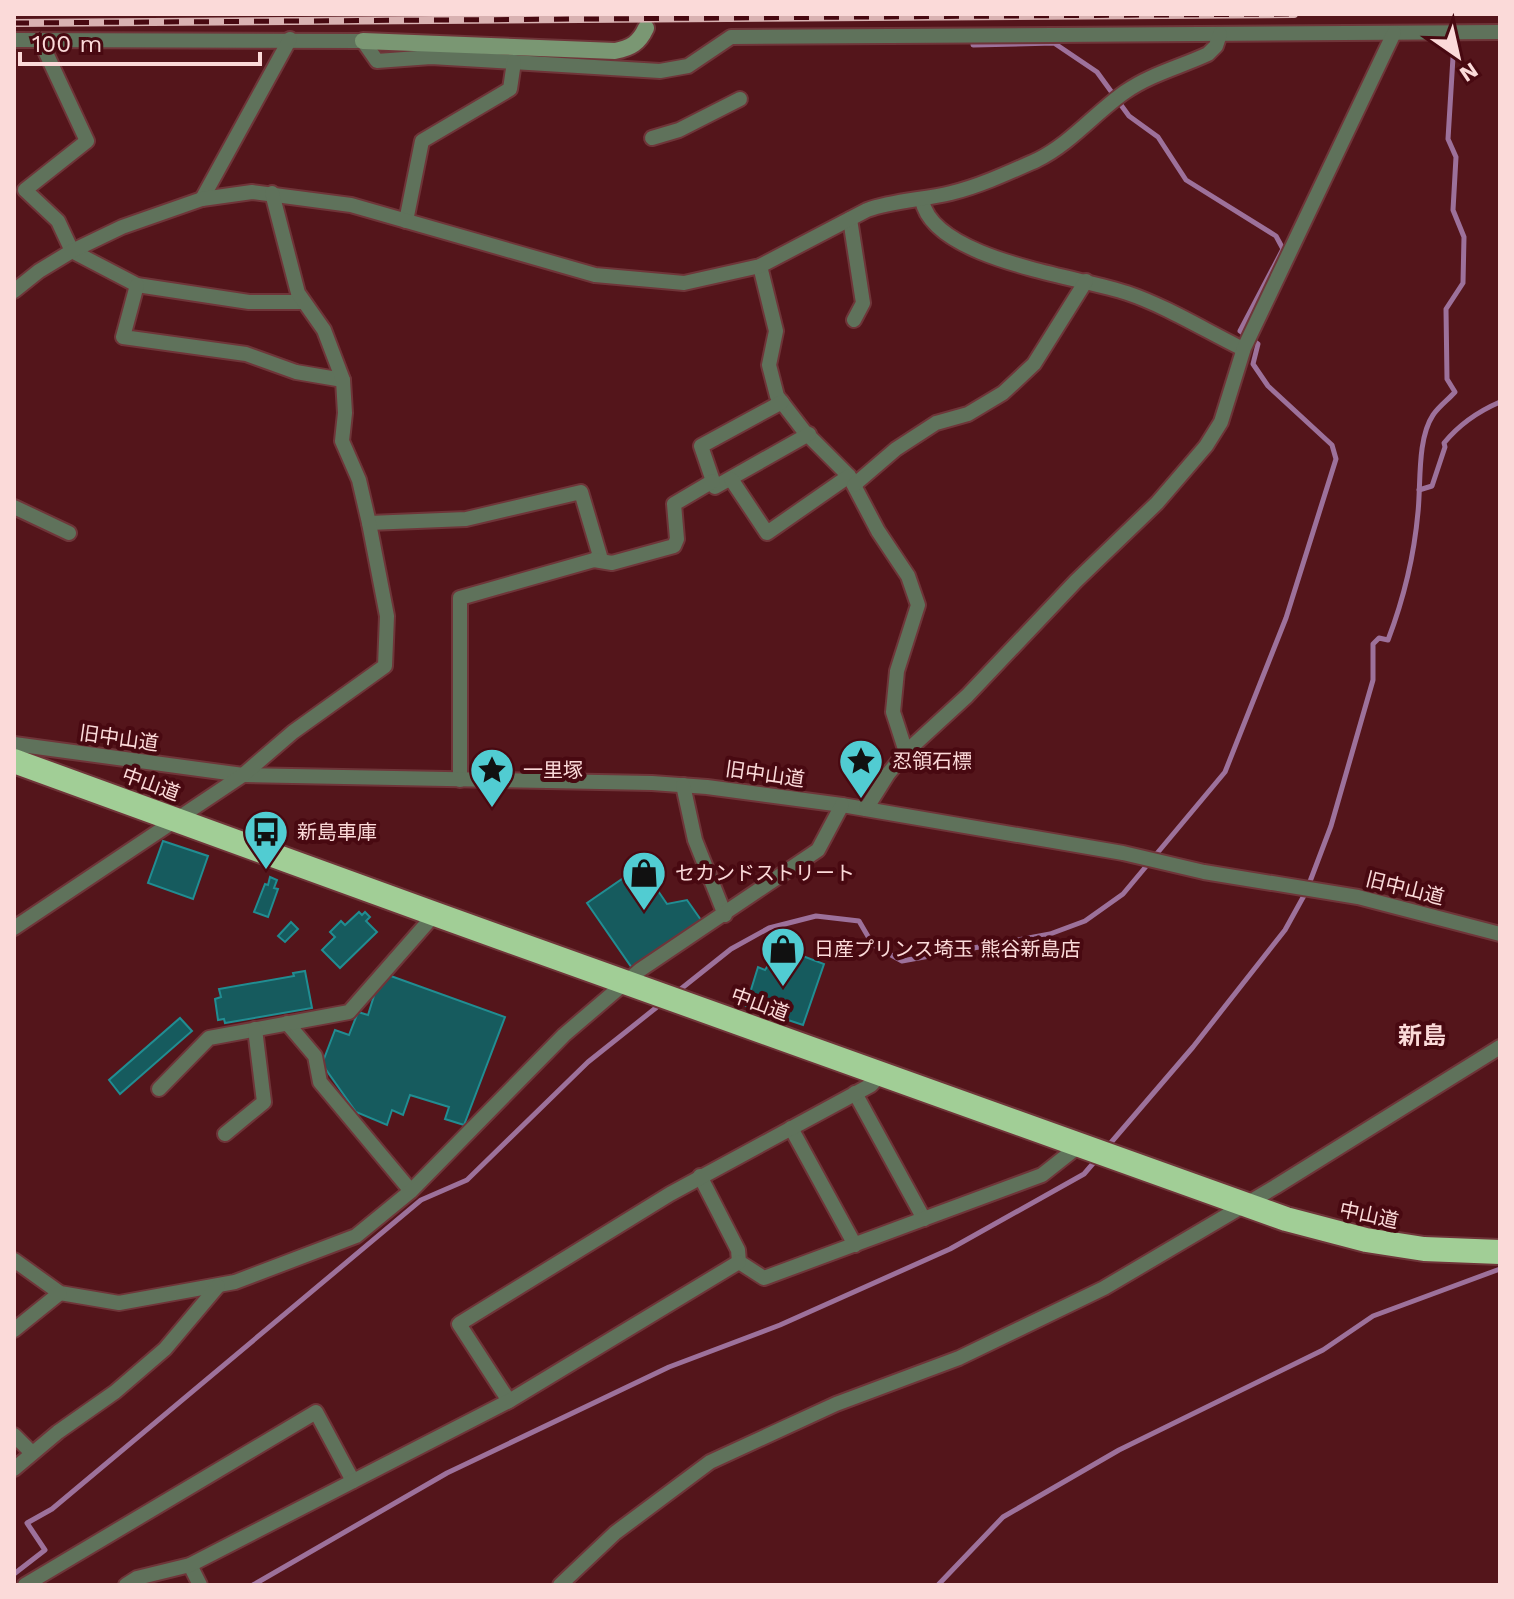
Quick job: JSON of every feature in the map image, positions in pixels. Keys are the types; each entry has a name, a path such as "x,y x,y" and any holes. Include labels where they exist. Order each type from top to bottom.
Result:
{"highway":[{"name":"中山道","path":"14,761 1286,1219 1366,1240 1424,1249 1500,1252"}],"street":[{"path":"14,40 290,39 615,51 631,48 646,28"},
{"path":"363,41 377,61 431,57 660,71 688,66 731,37 1500,32"},
{"path":"866,809 906,752 967,696 1076,581 1157,503 1206,446 1221,422 1244,349 1394,33"},
{"path":"14,291 72,251 122,227 202,199 252,192 351,205 595,275 684,283 760,266 884,204 922,200 968,188 1036,160 1057,148 1110,103 1146,78 1208,54 1216,46 1220,34"},
{"path":"202,199 290,39"},
{"path":"40,40 87,141 20,189 58,221 72,251 137,285 249,302 303,302"},
{"path":"406,221 422,141 510,89 514,62"},
{"path":"652,138 679,130 740,99"},
{"path":"14,928 243,775 293,732 385,666 387,616 359,480 342,441 345,413 343,380 324,330 298,293 272,193"},
{"path":"922,200 923,209 930,219 949,235 987,256 1129,294 1244,349"},
{"path":"850,219 863,303 854,320"},
{"path":"760,266 776,331 769,365 777,396 851,480 878,531 908,576 918,605 897,671 893,712 906,752"},
{"path":"731,479 767,533 936,423 968,414 1003,393 1034,364 1086,281"},
{"path":"137,285 123,337 246,354 296,372 343,380"},
{"path":"782,402 701,446 715,487 809,434"},
{"path":"594,560 612,563 674,546 677,539 674,504 713,481"},
{"path":"369,523 466,519 581,492 600,556 460,598 460,780"},
{"path":"14,507 69,533"},
{"name":"旧中山道","path":"14,744 243,775 683,785 842,805 1373,900 1500,934"},
{"path":"683,785 695,840 725,915"},
{"path":"14,1260 60,1293 119,1303 218,1286 356,1236 411,1191 564,1035 640,970 818,850 842,805"},
{"path":"159,1089 209,1038 349,1012 435,914"},
{"path":"287,1023 315,1056 320,1082 411,1191"},
{"path":"225,1134 264,1102 255,1029"},
{"path":"560,1585 615,1533 710,1462 836,1404 959,1358 1104,1288 1500,1047"},
{"path":"509,1401 459,1324 700,1176 871,1085 882,1073"},
{"path":"855,1093 924,1219"},
{"path":"791,1128 855,1245"},
{"path":"739,1262 764,1278 1042,1175 1095,1150"},
{"path":"700,1176 738,1250 739,1262"},
{"path":"126,1585 137,1578 190,1565 509,1401 739,1262"},
{"path":"14,1469 58,1432 115,1392 165,1349 218,1286"},
{"path":"14,1330 60,1293"},
{"path":"25,1585 316,1412 353,1481"},
{"path":"14,1435 32,1453"},
{"path":"190,1565 200,1585"}],"building":[{"path":"163,841 208,856 193,899 148,883"},
{"name":"セカンドストリート","path":"641,866 667,904 687,900 701,920 632,968 587,903"},
{"path":"270,877 277,880 274,888 278,889 268,917 254,912"},
{"path":"359,912 362,915 365,912 370,917 366,921 377,932 340,968 322,950 335,937 330,932 341,921 345,925"},
{"path":"291,922 298,929 285,942 278,936"},
{"name":"日産プリンス埼玉 熊谷新島店","path":"800,955 824,964 803,1025 746,1006 758,967 765,970 771,961 780,967 783,962 796,966"},
{"path":"305,971 312,1008 225,1023 224,1019 218,1020 215,999 221,997 219,989 294,976 293,973"},
{"path":"388,975 505,1017 464,1125 445,1119 449,1107 410,1095 403,1115 392,1110 387,1125 356,1112 322,1064 335,1030 349,1035 358,1012 368,1015 377,986"},
{"path":"180,1018 192,1031 120,1094 109,1080"}],"waterway":[{"path":"677,992 731,949 769,928 816,916 859,921 873,945 902,961 1050,934 1085,921 1123,894 1225,772 1286,618 1336,459 1332,445 1268,386 1253,364 1258,344 1240,331 1283,249 1276,236 1186,180 1158,137 1129,116 1097,72 1054,43 973,45 973,40"},
{"path":"1108,1146 1193,1047 1285,930 1306,892 1331,826 1373,680 1373,644 1379,638 1388,640 1399,609 1416,529 1424,436 1433,415 1455,392 1447,379 1446,309 1463,283 1464,237 1453,210 1456,157 1448,139 1454,41"},
{"path":"1419,490 1432,486 1444,443 1469,420 1500,402"},
{"path":"14,1574 45,1550 27,1523 52,1509 421,1200 467,1180 588,1062 662,1003"},
{"path":"253,1585 447,1473 669,1367 780,1325 950,1249 1084,1174 1096,1160"},
{"path":"938,1585 1003,1517 1119,1450 1323,1350 1373,1316 1500,1269"}],"railway":[{"path":"14,23 1294,14"}],"place":[{"name":"忍領石標","path":"861,800"},
{"name":"一里塚","path":"492,809"},
{"name":"新島車庫","path":"266,871"},
{"name":"セカンドストリート","path":"644,912"},
{"name":"日産プリンス埼玉 熊谷新島店","path":"783,988"}],"district":[{"name":"新島","path":"1422,1036"}]}
